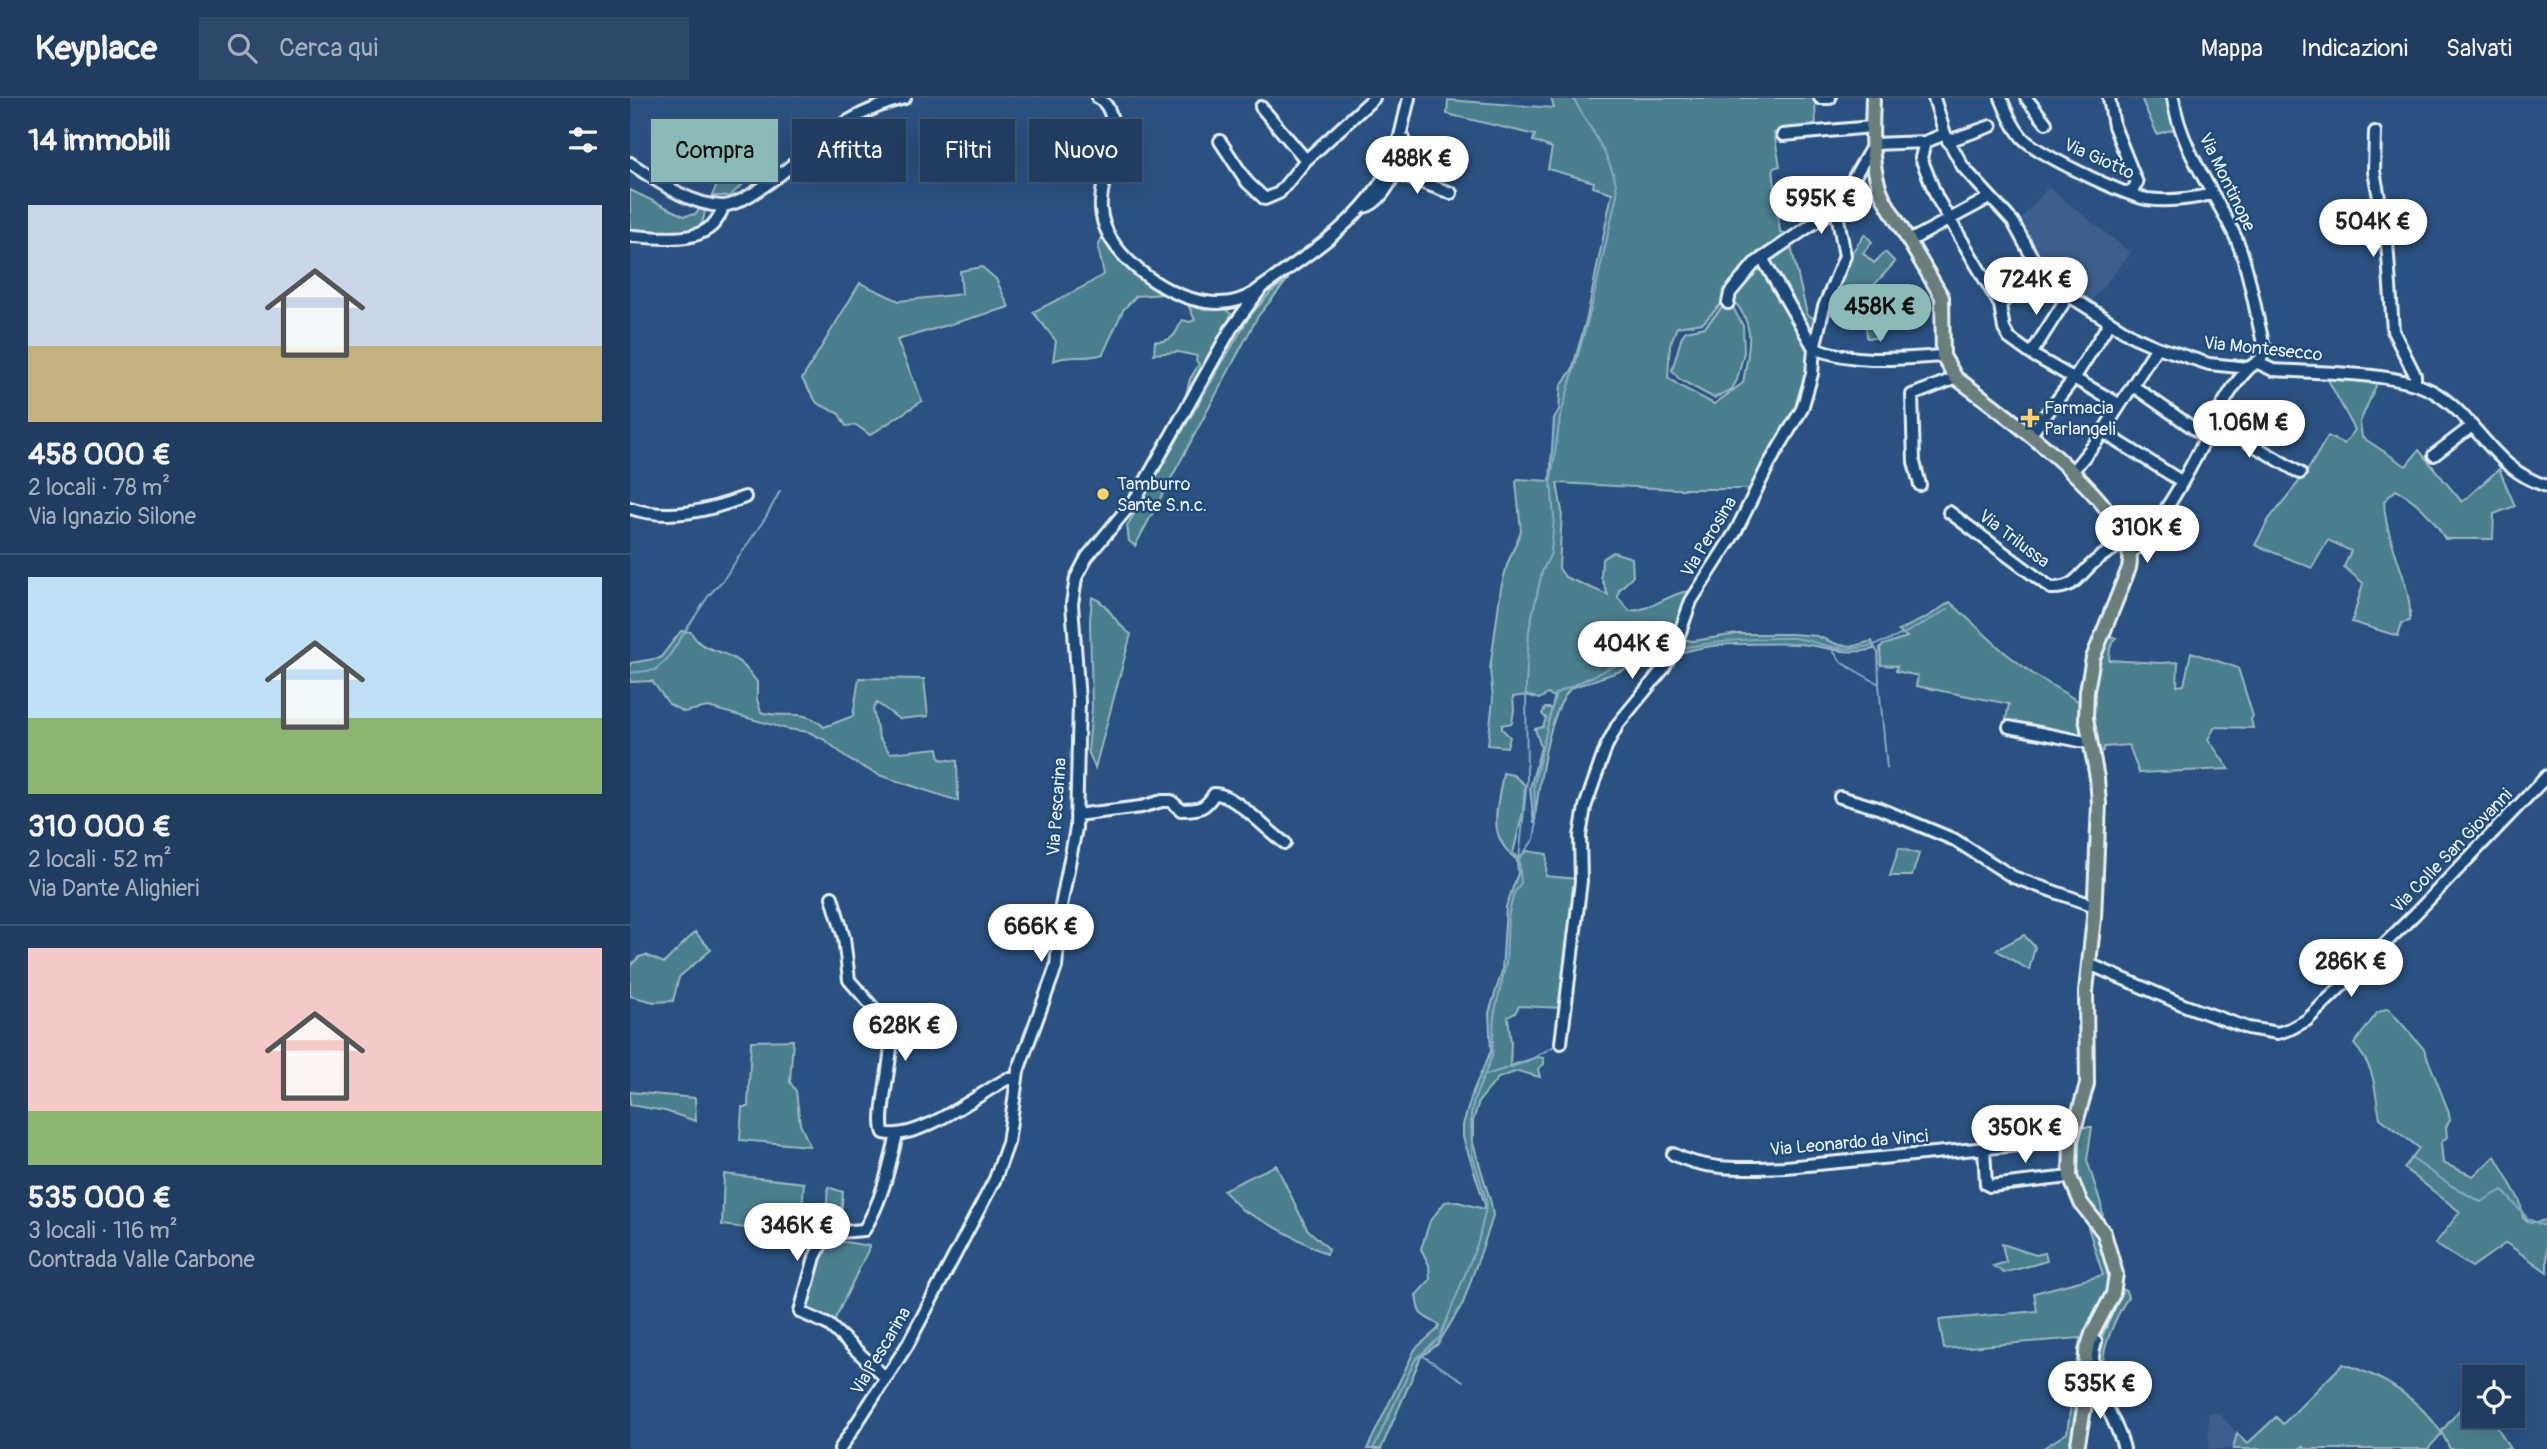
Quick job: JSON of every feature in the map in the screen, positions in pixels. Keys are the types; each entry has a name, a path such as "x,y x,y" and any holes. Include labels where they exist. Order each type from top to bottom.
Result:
{"main road":[{"path":"1873,98 1873,145 1880,191 1942,297 1943,356 1956,378 2031,435 2111,512 2129,547 2129,568 2093,658 2086,705 2099,804 2095,906 2086,992 2087,1084 2071,1140 2070,1177 2081,1203 2101,1228 2110,1247 2116,1274 2113,1294 2092,1334 2086,1352 2084,1409 2077,1449"}],"street":[{"path":"630,163 698,201 723,206 742,200 849,121 875,107 905,98"},
{"path":"1098,98 1111,110 1113,123 1101,201 1103,221 1108,231 1125,256 1157,282 1194,300 1221,303 1241,300 1330,239 1388,169 1400,136 1409,98"},
{"path":"1220,141 1247,182 1263,199 1279,193 1306,160 1374,98"},
{"path":"1820,98 1830,98"},
{"path":"1873,98 1885,98"},
{"name":"Via Montesecco","path":"1934,98 1947,138 1963,167 2012,222 2037,266 2052,285 2068,296 2157,347 2209,364 2253,365 2273,370 2415,382 2445,400 2472,426 2494,454 2515,471 2547,486"},
{"name":"Via Giotto","path":"2001,98 2021,137 2029,145 2126,192 2142,197 2189,199 2211,194"},
{"path":"2026,98 2046,123"},
{"path":"2109,98 2114,126 2142,197"},
{"name":"Via Montinope","path":"2173,98 2175,114 2211,194 2236,238 2264,347 2263,355 2253,365"},
{"path":"1261,107 1306,160"},
{"path":"1728,303 1730,293 1754,264 1836,208 1873,145 1925,142 1991,126"},
{"path":"1783,135 1872,127"},
{"path":"2375,132 2374,171 2387,241 2393,331 2415,375 2415,382"},
{"path":"1360,206 1371,205 1396,173 1404,139 1400,136"},
{"path":"1925,142 1921,161 1937,198 2000,305 2004,329 2009,338 2031,354 2119,404"},
{"path":"1396,173 1451,193"},
{"path":"2126,192 2132,191 2137,183"},
{"path":"1910,240 1989,198"},
{"path":"698,235 706,225 710,204"},
{"path":"630,236 683,238 698,235 714,225 723,206"},
{"name":"Via Perosina","path":"1561,1043 1581,881 1580,836 1585,807 1606,747 1618,724 1662,669 1674,649 1691,601 1736,531 1769,464 1802,409 1812,374 1814,348 1824,307 1845,256 1836,208"},
{"path":"1762,258 1814,348 1828,353 1874,360 1943,356"},
{"path":"2000,305 2037,266"},
{"name":"Via Pescarina","path":"1235,322 1262,287"},
{"path":"2031,354 2068,296"},
{"name":"Via Pescarina","path":"840,1449 919,1325 1000,1169 1007,1143 1016,1079 1056,967 1061,906 1074,851 1076,815 1079,701 1072,604 1076,578 1087,557 1121,519 1142,490 1244,306 1241,300"},
{"path":"1221,303 1231,310 1235,322"},
{"path":"2031,435 2110,322"},
{"path":"2071,473 2102,432 2157,347"},
{"name":"Via Trilussa","path":"1949,512 2051,588 2064,589 2095,561 2140,544 2181,481 2240,376 2253,365"},
{"path":"1920,485 1914,462 1912,395 1956,378"},
{"path":"2133,386 2206,437"},
{"path":"2213,421 2300,472"},
{"path":"2434,455 2472,426"},
{"path":"2102,432 2181,481"},
{"path":"630,508 646,513 699,512 745,497"},
{"path":"2009,727 2090,743"},
{"name":"Via Colle San Giovanni","path":"2089,964 2186,1006 2248,1028 2278,1032 2290,1030 2307,1020 2415,914 2547,776"},
{"path":"1076,815 1141,807 1162,801 1171,802 1181,810 1202,809 1208,806 1214,794 1219,794 1237,803 1285,843"},
{"path":"1840,797 1878,808 1955,840 2013,877 2095,906"},
{"path":"832,897 844,938 849,980 891,1028 888,1086 881,1127 884,1133 915,1131 1007,1079 1016,1079"},
{"path":"886,1378 830,1325 800,1312 815,1257 827,1233 864,1230 870,1220 884,1184 897,1134"},
{"name":"Via Leonardo da Vinci","path":"1673,1154 1695,1165 1741,1168 1825,1165 2071,1140"},
{"path":"1984,1149 1986,1184 1990,1186 2070,1177"},
{"path":"2113,1294 2113,1304 2092,1351 2093,1372 2124,1449"}],"shaded area":[{"path":"2048,187 2131,253 2091,302 2054,278 2039,257 2020,220"},
{"path":"2218,1412 2237,1433 2233,1449 2209,1449 2208,1413"}],"green space":[{"path":"1551,98 1815,98 1816,129 1774,133 1780,166 1773,168 1780,232 1788,234 1807,314 1819,322 1839,271 1865,234 1872,242 1863,253 1874,263 1885,252 1895,262 1866,294 1878,303 1880,338 1867,338 1866,327 1828,314 1788,438 1761,489 1674,489 1557,483 1562,511 1559,568 1565,577 1608,595 1601,577 1602,559 1613,552 1632,558 1633,576 1619,590 1618,598 1630,611 1649,607 1684,592 1703,591 1681,639 1693,641 1737,634 1792,634 1817,636 1839,645 1854,646 1872,641 1874,649 1852,652 1788,644 1716,646 1653,660 1571,688 1556,715 1550,733 1534,824 1530,788 1541,747 1535,729 1543,727 1546,718 1542,714 1545,708 1552,708 1555,697 1548,694 1539,699 1527,695 1513,697 1512,723 1502,725 1502,729 1510,737 1507,747 1488,745 1493,699 1490,669 1501,588 1521,531 1516,482 1518,479 1550,481 1554,418 1559,410 1561,385 1572,370 1587,317 1612,193 1593,187 1594,182 1548,169 1552,148 1533,141 1535,135 1447,114 1448,100 1554,108","holes":["1733,300 1746,320 1749,340 1743,383 1714,404 1668,377 1670,345 1677,327 1703,323 1724,301 1726,303 1705,327 1686,331 1682,336 1672,370 1679,379 1714,398 1732,389 1744,352 1743,326 1731,304"]},
{"path":"2141,98 2169,98 2178,128 2157,134"},
{"path":"718,182 745,182 730,196 712,196"},
{"path":"630,190 684,216 696,214 701,206 705,212 701,228 685,234 630,232"},
{"path":"1104,231 1160,288 1223,307 1231,314 1221,340 1183,407 1190,379 1199,364 1196,361 1197,356 1178,352 1154,354 1155,341 1166,341 1173,336 1182,320 1195,320 1186,300 1164,294 1136,296 1123,310 1103,354 1053,361 1056,341 1033,312 1104,274 1098,248"},
{"path":"982,267 996,279 1009,307 897,340 922,401 870,435 856,425 846,426 839,414 817,403 802,379 860,283 899,301 962,294 960,271"},
{"path":"1289,278 1258,316 1135,546 1129,541 1127,526 1249,317 1270,293"},
{"path":"2327,378 2378,381 2360,422 2362,437 2406,466 2419,450 2462,502 2499,469 2515,506 2494,514 2493,539 2445,539 2424,510 2404,494 2396,490 2384,501 2385,516 2407,590 2409,606 2410,621 2402,623 2398,636 2352,622 2363,583 2344,567 2351,551 2328,540 2312,568 2255,545 2269,519 2306,473 2328,436 2344,444 2355,430"},
{"path":"1092,597 1103,604 1131,634 1095,768 1088,751 1092,708"},
{"path":"1950,602 2003,651 2033,674 2083,704 2088,740 2005,724 2009,704 1916,686 1918,676 1896,671 1897,666 1881,665 1880,648 1907,637 1898,631"},
{"path":"681,631 691,632 699,643 743,665 757,682 757,699 761,712 801,715 824,727 853,716 859,678 924,679 928,716 899,719 877,703 873,709 879,738 890,753 938,748 940,759 957,761 958,801 879,775 851,761 825,740 809,732 787,729 708,707 684,712 669,704 652,681 630,682 630,663 660,658"},
{"path":"2108,635 2116,638 2110,648 2109,660 2178,662 2177,686 2184,685 2191,652 2238,668 2253,716 2253,728 2215,727 2208,739 2229,769 2139,773 2129,745 2104,747 2103,751 2099,752 2093,722 2094,678"},
{"path":"1503,773 1513,775 1525,785 1523,812 1513,853 1518,858 1527,851 1547,854 1546,876 1577,879 1564,1008 1519,1006 1515,1013 1508,1017 1510,1066 1537,1057 1544,1058 1544,1064 1538,1069 1540,1077 1518,1071 1498,1078 1479,1101 1473,1121 1473,1143 1491,1203 1493,1216 1490,1226 1463,1303 1438,1344 1421,1357 1381,1449 1367,1449 1415,1349 1438,1329 1439,1325 1419,1311 1416,1295 1430,1280 1429,1265 1421,1249 1430,1221 1445,1202 1454,1201 1484,1209 1485,1205 1463,1137 1463,1125 1473,1091 1491,1051 1489,1013 1502,971 1506,907 1518,873 1517,860 1507,851 1497,831 1497,809"},
{"path":"1899,848 1919,854 1912,876 1890,876"},
{"path":"695,932 711,950 679,977 673,1001 654,1002 630,996 630,966 639,957 646,955 664,963"},
{"path":"2024,935 2035,947 2029,970 1996,950"},
{"path":"2388,1008 2424,1049 2448,1110 2450,1120 2446,1127 2447,1137 2441,1143 2443,1163 2473,1176 2495,1156 2520,1201 2523,1217 2530,1223 2547,1220 2547,1272 2506,1243 2472,1267 2435,1244 2460,1212 2404,1168 2419,1148 2380,1118 2375,1087 2367,1062 2354,1044 2377,1013"},
{"path":"793,1040 790,1082 796,1091 800,1124 810,1146 740,1140 742,1107 748,1107 751,1041"},
{"path":"630,1092 695,1098 696,1121 665,1111 630,1105"},
{"path":"2080,1127 2092,1127 2087,1160 2101,1204 2112,1276 2072,1449 2042,1449 2067,1433 2080,1338 1944,1349 1939,1320 2037,1311 2034,1293 2103,1275 2067,1174"},
{"path":"1276,1165 1307,1229 1329,1249 1326,1254 1242,1210 1223,1190"},
{"path":"724,1174 804,1183 802,1212 826,1213 828,1187 843,1192 840,1228 821,1238 722,1225"},
{"path":"827,1239 870,1246 834,1321 803,1310"},
{"path":"2002,1244 2036,1255 2045,1253 2047,1261 2004,1273 1993,1266 2006,1262"},
{"path":"2119,1287 2126,1291 2128,1297 2106,1345 2103,1365 2105,1372 2096,1374 2098,1345 2116,1306"},
{"path":"2343,1364 2398,1389 2421,1408 2441,1432 2462,1407 2462,1428 2498,1428 2510,1449 2450,1449 2442,1433 2428,1449 2306,1449 2303,1446 2299,1449 2233,1449 2237,1433 2247,1444 2276,1417 2283,1424"}],"waterway":[{"path":"1373,1449 1415,1360 1440,1337 1478,1242 1487,1203 1472,1153 1471,1115 1474,1100 1492,1056 1494,1016 1506,963 1508,917 1514,893 1521,883 1519,860 1527,781 1526,685 1529,630 1542,572 1551,553 1554,518 1551,480 1560,418 1590,313 1617,195 1613,172 1573,98"},
{"path":"630,673 655,670 667,659 709,595 723,580 766,517 780,491"},
{"path":"1680,648 1736,640 1778,638 1798,639 1839,648 1867,647 1910,631 1948,609"},
{"path":"1873,644 1878,653 1879,683"},
{"path":"1831,648 1842,663 1879,684 1887,769"},
{"path":"1520,858 1534,839 1534,784 1555,694 1614,666 1669,650"},
{"path":"1486,1075 1526,1062 1558,1044"},
{"path":"2411,1158 2481,1202 2502,1190 2528,1219 2547,1227"},
{"path":"1423,1356 1463,1381"}],"place":[{"name":"Farmacia Parlangeli","path":"2030,418"},
{"name":"Tamburro Sante S.n.c.","path":"1103,494"}]}
